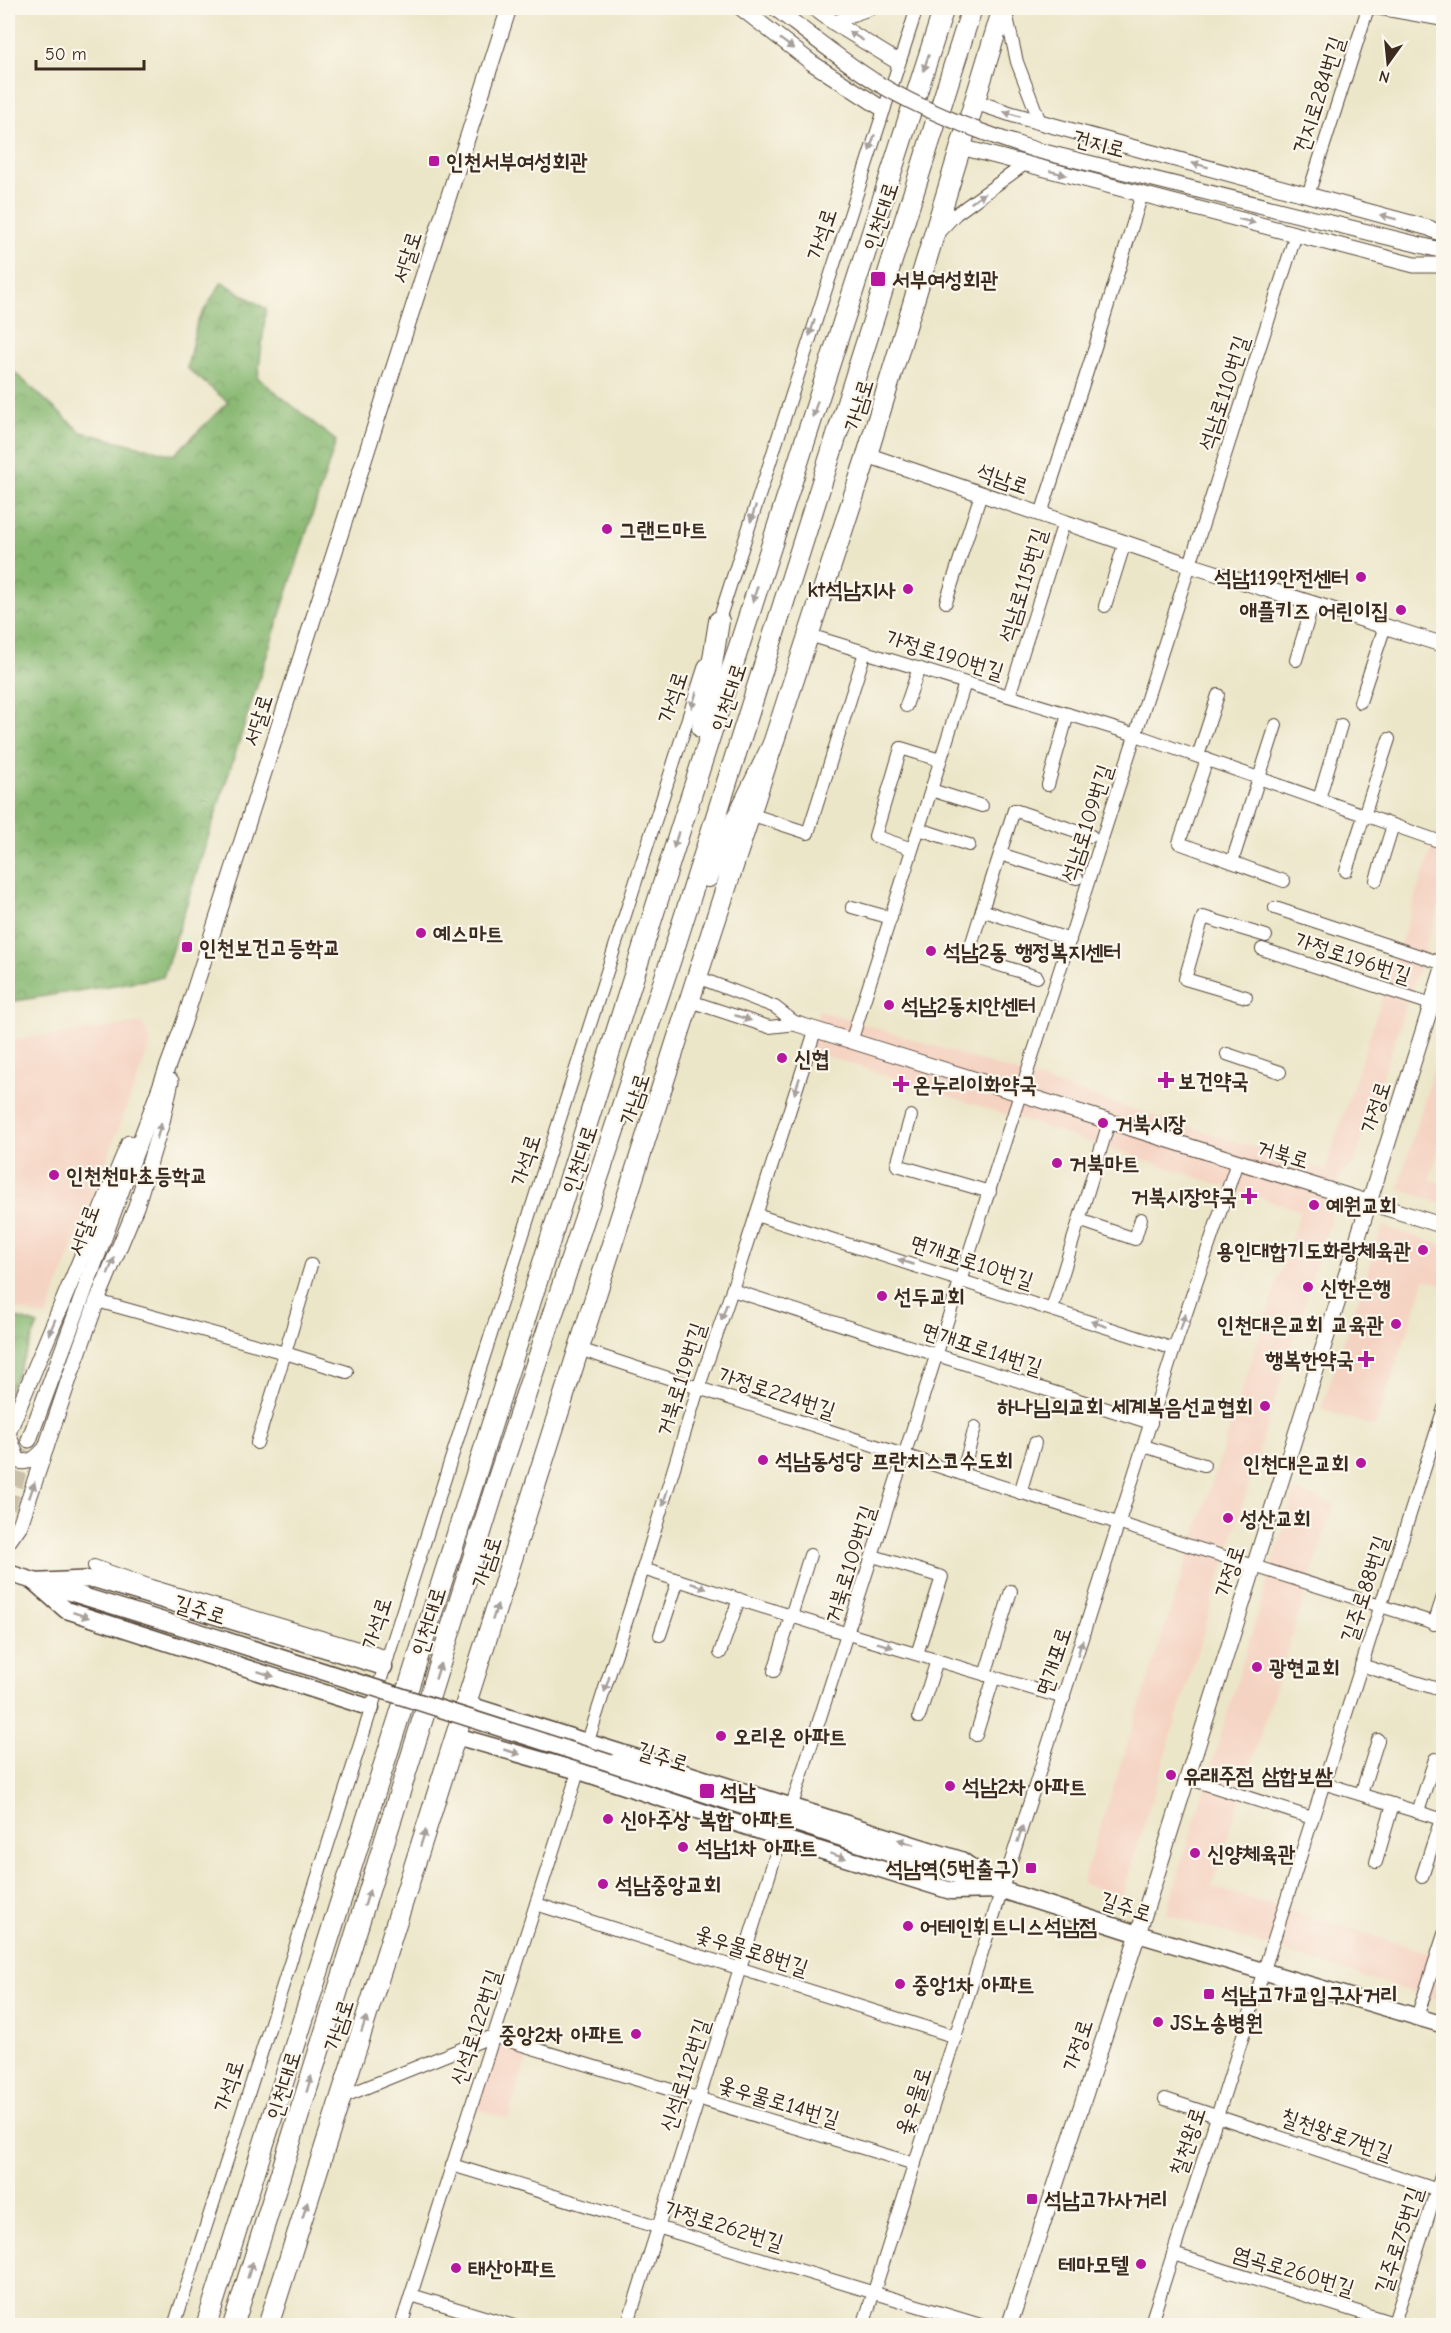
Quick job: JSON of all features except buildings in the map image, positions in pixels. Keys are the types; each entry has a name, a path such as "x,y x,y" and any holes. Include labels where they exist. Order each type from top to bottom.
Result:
{"main road":[{"name":"인천대로","path":"206,2325 688,802 944,8"},
{"name":"인천대로","path":"233,2325 498,1479 670,962 972,8"},
{"name":"가남로","path":"268,2325 697,977 867,455 1004,8"},
{"path":"688,802 719,621"},
{"path":"670,962 720,850 773,744"},
{"name":"길주로","path":"8,1573 610,1763 1137,1934 1443,2025"},
{"name":"길주로","path":"33,1582 94,1578 386,1662"},
{"name":"길주로","path":"33,1582 66,1610 371,1708"},
{"path":"466,1704 961,1860 1003,1890"},
{"path":"456,1736 579,1771 951,1891 1003,1890"}],"street":[{"name":"서달로","path":"29,1440 183,1025 509,8"},
{"path":"741,8 813,63 883,109"},
{"name":"건지로","path":"775,8 828,49 879,83 930,111 979,132 1047,153 1443,251"},
{"path":"814,8 898,63"},
{"path":"833,22 873,8"},
{"name":"가석로","path":"174,2325 917,8"},
{"path":"1004,8 1017,62 1040,122"},
{"name":"건지로284번길","path":"1308,195 1368,8"},
{"path":"1376,8 1443,20"},
{"path":"975,102 1040,122 1429,228 1443,235"},
{"path":"961,147 1414,265 1443,265"},
{"path":"934,237 956,214 1024,164"},
{"path":"1041,514 1142,194"},
{"name":"석남로110번길","path":"1190,565 1296,234"},
{"name":"석남로","path":"867,455 1190,565 1443,645"},
{"path":"946,602 981,494"},
{"name":"석남로115번길","path":"1009,696 1064,522"},
{"path":"1105,606 1125,542"},
{"name":"석남로109번길","path":"1021,1095 1190,565"},
{"path":"1296,660 1313,603"},
{"path":"1360,702 1385,626"},
{"name":"가정로190번길","path":"809,635 1136,735 1443,843"},
{"path":"750,814 808,833 865,652"},
{"path":"906,706 919,668"},
{"path":"851,1042 965,683"},
{"path":"1218,695 1179,843 1284,881"},
{"path":"1048,785 1068,714"},
{"path":"1232,862 1276,725"},
{"path":"1319,799 1341,725"},
{"path":"1346,871 1389,739"},
{"path":"912,849 875,836 901,748 940,760"},
{"path":"931,790 982,806"},
{"path":"1037,977 968,955 1014,810 1091,836"},
{"path":"1376,880 1393,825"},
{"path":"919,829 969,845"},
{"path":"1000,854 1077,878"},
{"path":"852,907 891,918"},
{"path":"1275,908 1443,964"},
{"path":"982,910 1070,940"},
{"path":"1246,997 1185,979 1203,917 1266,936"},
{"name":"가정로196번길","path":"1262,949 1431,1004"},
{"name":"가정로","path":"1009,2325 1187,1778 1443,964"},
{"path":"697,977 775,1007 797,1024"},
{"path":"690,1001 769,1027 797,1024"},
{"name":"거북로","path":"797,1024 1443,1226"},
{"path":"8,1542 20,1525 97,1301 135,1207 162,1122 183,1025"},
{"path":"46,1448 33,1461 26,1463 18,1461 8,1433 147,1100 183,1025"},
{"name":"거북로119번길","path":"588,1741 698,1389 815,1031"},
{"path":"1227,1054 1280,1072"},
{"name":"거북로109번길","path":"792,1805 1021,1095"},
{"path":"911,1116 897,1164 990,1192"},
{"path":"1052,1309 1109,1122"},
{"name":"면개포로","path":"1003,1890 1174,1349 1237,1162"},
{"name":"면개포로10번길","path":"756,1215 1174,1349"},
{"path":"1079,1220 1135,1239 1141,1219"},
{"path":"257,1443 311,1265"},
{"name":"면개포로14번길","path":"732,1290 1151,1423"},
{"path":"97,1301 347,1372"},
{"name":"가정로224번길","path":"579,1349 1020,1493 1439,1625"},
{"name":"길주로88번길","path":"1263,1970 1380,1606 1439,1435 1443,1408"},
{"path":"962,1474 975,1427"},
{"path":"1020,1493 1035,1443"},
{"path":"1144,1446 1204,1465"},
{"path":"774,1671 810,1555"},
{"path":"873,1556 942,1577 917,1654"},
{"path":"94,1566 386,1662"},
{"path":"643,1569 848,1634 1064,1698"},
{"path":"660,1635 678,1580"},
{"path":"976,1735 1011,1591"},
{"path":"1439,1625 1443,1594"},
{"path":"720,1653 739,1599"},
{"path":"919,1717 937,1660"},
{"path":"1361,1665 1443,1691"},
{"path":"1361,1794 1378,1740"},
{"name":"신석로122번길","path":"401,2325 588,1741"},
{"path":"1418,1812 1435,1759"},
{"path":"1187,1778 1312,1818"},
{"path":"1323,1783 1442,1819 1422,1877"},
{"path":"1376,1862 1393,1804"},
{"name":"신석로112번길","path":"627,2325 781,1838"},
{"name":"옻우물로","path":"864,2325 1003,1890"},
{"name":"옻우물로8번길","path":"536,1904 956,2037"},
{"path":"1417,2017 1443,1934"},
{"name":"칠천왕로","path":"1150,2325 1263,1970"},
{"path":"340,2098 493,2036"},
{"name":"옻우물로14번길","path":"493,2036 915,2164"},
{"name":"칠천왕로7번길","path":"1165,2099 1440,2191"},
{"name":"가정로262번길","path":"452,2165 984,2325"},
{"name":"길주로75번길","path":"1396,2324 1440,2191 1443,2167"},
{"name":"염곡로260번길","path":"1173,2254 1396,2324"},
{"path":"411,2295 514,2325"}],"shaded area":[{"path":"1443,814 1443,894 1354,1163 1339,1175 1330,1221 1122,1896 1082,1884 1300,1211 808,1050 819,1010 1325,1170"},
{"name":"인천천마초등학교","path":"143,1023 151,1043 46,1318 8,1306 8,1041"},
{"path":"1443,1037 1443,1135 1430,1179 1443,1184 1443,1204 1398,1189"},
{"path":"1383,1226 1443,1246 1444,1285 1425,1279 1375,1427 1321,1409"},
{"path":"1295,1491 1334,1504 1212,1887 1443,1957 1443,2002 1166,1914"},
{"path":"493,2036 530,2047 508,2119 471,2107"}],"green space":[{"path":"222,282 266,309 258,378 336,441 163,977 8,1002 8,359 13,371 81,432 174,455 228,402 187,368 197,322"},
{"path":"8,1315 38,1325 8,1395"}],"tunnel":[{"path":"8,1508 29,1440"}],"place":[{"name":"인천서부여성회관","path":"434,161"},
{"name":"서부여성회관","path":"878,279"},
{"name":"그랜드마트","path":"607,529"},
{"name":"석남119안전센터","path":"1361,577"},
{"name":"kt석남지사","path":"908,589"},
{"name":"애플키즈 어린이집","path":"1401,610"},
{"name":"예스마트","path":"421,933"},
{"name":"인천보건고등학교","path":"187,947"},
{"name":"석남2동 행정복지센터","path":"931,951"},
{"name":"석남2동치안센터","path":"889,1005"},
{"name":"신협","path":"782,1058"},
{"name":"보건약국","path":"1166,1080"},
{"name":"온누리이화약국","path":"901,1084"},
{"name":"거북시장","path":"1103,1123"},
{"name":"거북마트","path":"1057,1163"},
{"name":"인천천마초등학교","path":"54,1175"},
{"name":"거북시장약국","path":"1249,1196"},
{"name":"예원교회","path":"1314,1205"},
{"name":"용인대합기도화랑체육관","path":"1423,1250"},
{"name":"신한은행","path":"1308,1287"},
{"name":"선두교회","path":"882,1296"},
{"name":"인천대은교회 교육관","path":"1396,1324"},
{"name":"행복한약국","path":"1366,1359"},
{"name":"하나님의교회 세계복음선교협회","path":"1265,1406"},
{"name":"석남동성당 프란치스코수도회","path":"763,1460"},
{"name":"인천대은교회","path":"1361,1463"},
{"name":"성산교회","path":"1228,1518"},
{"name":"광현교회","path":"1257,1667"},
{"name":"오리온 아파트","path":"721,1736"},
{"name":"유래주점 삼합보쌈","path":"1171,1775"},
{"name":"석남2차 아파트","path":"950,1786"},
{"name":"석남","path":"707,1791"},
{"name":"신아주상 복합 아파트","path":"608,1819"},
{"name":"석남1차 아파트","path":"683,1847"},
{"name":"신양체육관","path":"1195,1853"},
{"name":"석남역(5번출구)","path":"1031,1868"},
{"name":"석남중앙교회","path":"603,1884"},
{"name":"어테인휘트니스석남점","path":"908,1926"},
{"name":"중앙1차 아파트","path":"900,1984"},
{"name":"석남고가교입구사거리","path":"1209,1994"},
{"name":"JS노송병원","path":"1158,2022"},
{"name":"중앙2차 아파트","path":"636,2034"},
{"name":"석남고가사거리","path":"1032,2199"},
{"name":"테마모텔","path":"1141,2264"},
{"name":"태산아파트","path":"456,2268"}]}
